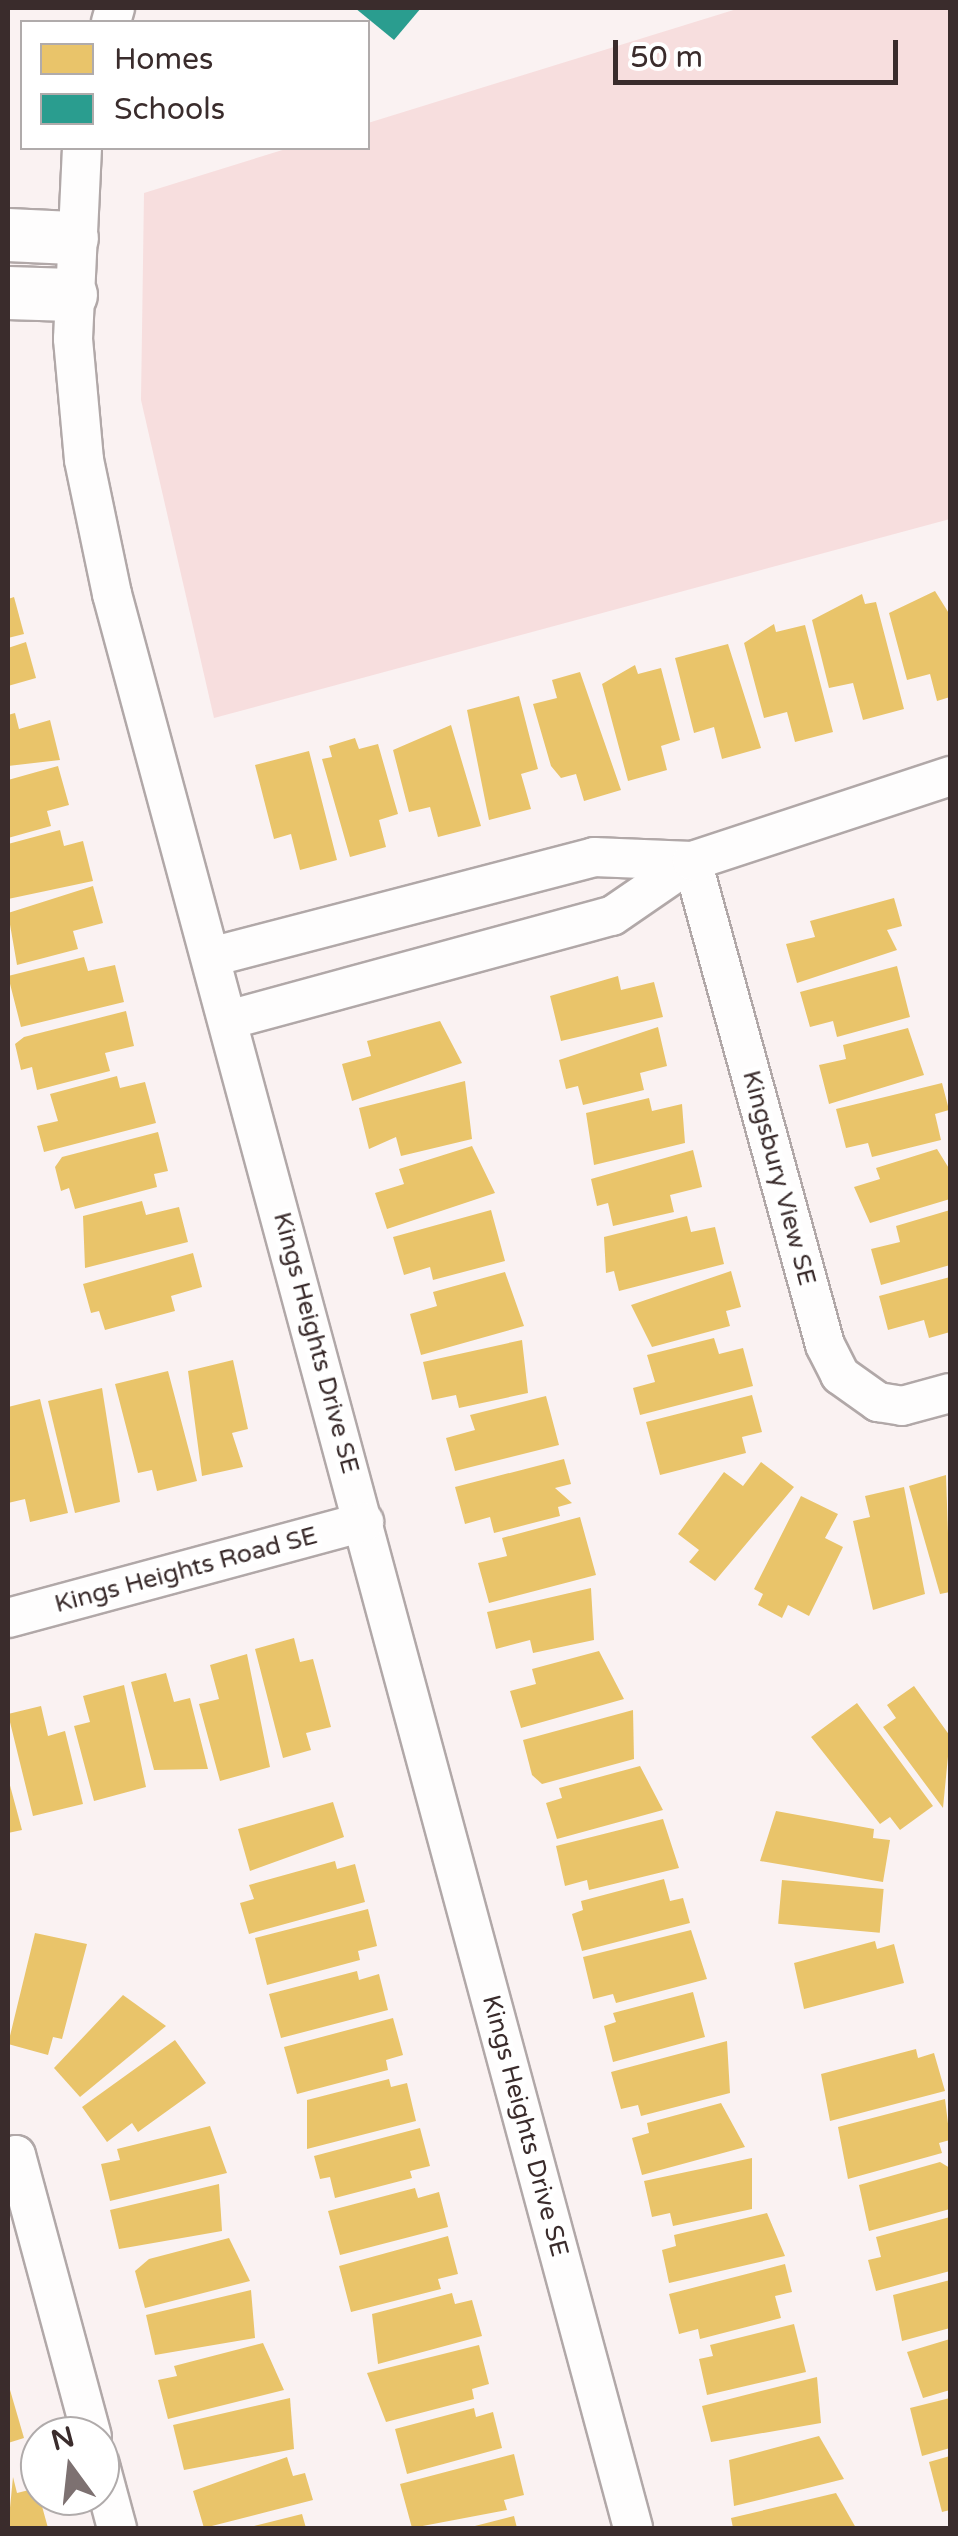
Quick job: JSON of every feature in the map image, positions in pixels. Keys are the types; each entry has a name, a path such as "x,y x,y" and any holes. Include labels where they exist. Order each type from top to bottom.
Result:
{"street":[{"name":"Kings Heights Drive SE","path":"82,150 72,238 71,295 84,460 112,594 632,2528"},
{"path":"8,235 72,238"},
{"path":"8,294 71,295"},
{"path":"228,1020 612,916 692,861 950,776"},
{"path":"211,957 594,857 692,861"},
{"name":"Kingsbury View SE","path":"692,861 825,1346 840,1375 878,1402 902,1406 950,1393"},
{"name":"Kings Heights Road SE","path":"8,1618 364,1522"},
{"path":"8,2157 16,2155 87,2416"}],"shaded area":[{"path":"740,8 950,8 950,519 214,718 141,400 144,193 283,150 370,150 370,122"}],"building: Homes":[{"path":"935,591 950,615 950,697 937,701 930,674 907,680 889,613"},
{"path":"862,594 865,604 876,602 904,709 863,720 853,683 829,688 812,620"},
{"path":"14,597 24,634 8,638 8,599"},
{"path":"774,624 776,632 805,625 833,732 795,742 787,712 764,718 744,643"},
{"path":"26,642 36,678 8,686 8,648"},
{"path":"728,644 761,748 722,759 714,727 694,733 675,658"},
{"path":"635,665 638,674 661,668 680,740 661,746 667,770 628,781 602,684"},
{"path":"580,672 621,790 584,801 576,774 561,778 551,766 533,704 557,698 552,680"},
{"path":"519,696 538,769 521,774 531,809 489,820 467,710"},
{"path":"15,713 19,729 50,720 60,760 8,766 8,715"},
{"path":"451,725 481,826 438,837 430,807 409,812 393,750"},
{"path":"355,738 359,749 378,744 398,814 379,820 386,847 350,857 322,759 332,757 329,746"},
{"path":"309,751 337,860 300,870 291,834 274,839 255,765"},
{"path":"58,766 69,805 47,811 51,826 8,838 8,780"},
{"path":"60,830 64,846 83,841 93,881 8,899 8,844"},
{"path":"93,886 103,923 73,931 78,949 17,965 8,913"},
{"path":"894,898 902,926 887,930 897,950 797,983 786,944 815,937 810,921"},
{"path":"84,957 88,971 115,965 124,1002 21,1027 8,976"},
{"path":"897,966 910,1017 837,1037 833,1021 810,1027 800,992"},
{"path":"618,976 621,990 654,982 663,1017 561,1041 550,996"},
{"path":"126,1011 134,1046 105,1053 110,1071 37,1090 32,1067 21,1070 15,1044 24,1037"},
{"path":"440,1021 462,1063 352,1101 342,1064 371,1056 367,1041"},
{"path":"658,1027 667,1066 640,1073 644,1090 583,1105 578,1086 566,1089 559,1060"},
{"path":"908,1028 924,1075 829,1104 819,1065 846,1059 843,1045"},
{"path":"117,1076 120,1088 145,1082 156,1123 44,1152 37,1126 58,1121 50,1094"},
{"path":"465,1081 472,1139 401,1156 396,1137 369,1149 359,1108"},
{"path":"942,1083 949,1110 935,1114 941,1140 872,1157 868,1143 846,1148 836,1109"},
{"path":"649,1098 652,1111 682,1104 685,1143 594,1165 586,1113"},
{"path":"158,1132 168,1171 154,1174 157,1187 75,1209 69,1188 61,1191 55,1167 62,1157"},
{"path":"472,1146 495,1193 387,1229 375,1193 404,1184 399,1169"},
{"path":"937,1149 950,1170 950,1199 870,1223 854,1187 880,1179 876,1168"},
{"path":"693,1150 702,1187 670,1195 674,1212 613,1226 608,1203 597,1206 591,1179"},
{"path":"142,1201 146,1215 179,1207 188,1242 85,1268 83,1216"},
{"path":"491,1210 505,1261 433,1280 430,1267 404,1275 393,1237"},
{"path":"950,1210 950,1265 881,1285 871,1249 900,1242 896,1226"},
{"path":"687,1216 691,1232 715,1227 724,1264 619,1291 614,1271 606,1273 604,1237"},
{"path":"193,1253 202,1287 171,1296 175,1311 105,1330 99,1311 91,1313 83,1284"},
{"path":"731,1271 741,1307 726,1311 730,1326 652,1347 631,1305"},
{"path":"505,1272 524,1326 421,1355 410,1314 437,1306 433,1292"},
{"path":"950,1277 950,1332 929,1338 924,1320 888,1330 879,1296"},
{"path":"714,1338 719,1354 743,1348 753,1386 640,1415 633,1388 655,1382 647,1355"},
{"path":"522,1340 528,1393 459,1408 456,1395 432,1400 423,1362"},
{"path":"233,1360 248,1429 232,1433 243,1467 202,1476 188,1371"},
{"path":"168,1371 197,1481 157,1491 152,1470 138,1473 115,1384"},
{"path":"102,1388 120,1502 75,1513 48,1401"},
{"path":"752,1395 762,1432 742,1437 746,1453 660,1475 646,1422"},
{"path":"546,1396 559,1445 455,1471 446,1438 475,1430 470,1415"},
{"path":"40,1399 68,1513 30,1522 25,1499 8,1503 8,1407"},
{"path":"564,1459 571,1484 555,1488 572,1503 558,1507 560,1516 494,1533 490,1517 465,1524 455,1487"},
{"path":"761,1462 794,1487 715,1581 689,1562 699,1550 678,1534 724,1472 743,1486"},
{"path":"946,1475 950,1592 940,1594 909,1486"},
{"path":"904,1487 925,1594 873,1610 853,1521 870,1517 865,1496"},
{"path":"801,1496 838,1514 825,1538 843,1547 809,1616 788,1605 782,1618 758,1605 763,1594 754,1589"},
{"path":"580,1517 596,1575 489,1603 478,1563 507,1556 502,1538"},
{"path":"591,1588 594,1640 533,1653 530,1640 496,1649 487,1612"},
{"path":"294,1638 300,1662 313,1659 331,1727 306,1733 311,1750 283,1758 255,1649"},
{"path":"599,1651 624,1699 521,1728 510,1691 536,1684 532,1669"},
{"path":"247,1654 270,1767 220,1781 199,1704 219,1699 210,1665"},
{"path":"166,1673 174,1702 190,1698 208,1769 154,1770 131,1682"},
{"path":"124,1685 146,1787 94,1801 74,1726 90,1722 83,1696"},
{"path":"914,1686 950,1736 943,1808 883,1727 896,1718 887,1705"},
{"path":"857,1703 933,1806 900,1830 890,1817 880,1824 811,1737"},
{"path":"41,1706 48,1736 65,1731 83,1804 33,1816 8,1714"},
{"path":"633,1710 634,1759 542,1784 532,1775 523,1740"},
{"path":"640,1766 663,1810 557,1839 546,1803 562,1798 559,1788"},
{"path":"8,1778 22,1830 8,1833"},
{"path":"333,1802 344,1837 250,1871 238,1829"},
{"path":"776,1811 874,1829 873,1838 890,1840 883,1882 760,1861"},
{"path":"663,1819 679,1868 589,1890 587,1880 565,1886 556,1846"},
{"path":"335,1861 337,1869 355,1864 365,1902 249,1934 240,1903 254,1899 249,1885"},
{"path":"664,1879 670,1901 683,1898 690,1923 582,1951 572,1914 583,1910 581,1901"},
{"path":"782,1880 884,1889 880,1933 778,1924"},
{"path":"368,1909 377,1946 358,1951 360,1960 267,1985 255,1938"},
{"path":"691,1930 707,1979 616,2003 613,1994 593,1999 583,1957"},
{"path":"35,1933 87,1944 62,2039 53,2037 48,2055 8,2044"},
{"path":"875,1941 877,1949 894,1944 904,1983 804,2009 794,1963"},
{"path":"357,1971 359,1980 379,1974 388,2010 281,2038 269,1994"},
{"path":"693,1992 705,2037 613,2062 604,2026 616,2022 613,2013"},
{"path":"123,1995 166,2026 80,2097 54,2068"},
{"path":"393,2018 403,2055 386,2060 388,2070 297,2094 284,2047"},
{"path":"175,2040 206,2083 138,2132 132,2123 107,2142 82,2107"},
{"path":"727,2041 730,2093 641,2116 638,2105 621,2109 611,2072"},
{"path":"916,2049 918,2058 934,2053 945,2091 830,2121 821,2074"},
{"path":"389,2079 391,2087 407,2083 416,2121 307,2149 307,2100"},
{"path":"945,2099 950,2140 939,2143 942,2153 848,2179 838,2127"},
{"path":"721,2103 745,2147 642,2175 632,2138 649,2133 647,2123"},
{"path":"210,2126 227,2173 110,2201 101,2164 120,2160 117,2149"},
{"path":"420,2128 430,2166 410,2171 412,2178 335,2198 330,2177 320,2179 314,2156"},
{"path":"752,2158 752,2209 673,2226 670,2213 652,2217 644,2181"},
{"path":"940,2162 950,2168 950,2209 869,2231 859,2185"},
{"path":"219,2184 222,2231 119,2249 110,2210"},
{"path":"415,2188 418,2198 439,2192 448,2227 340,2255 328,2211"},
{"path":"767,2213 785,2256 669,2283 662,2250 676,2246 674,2235"},
{"path":"950,2217 950,2271 876,2291 868,2260 881,2257 876,2237"},
{"path":"448,2236 458,2274 438,2279 441,2289 351,2312 339,2266"},
{"path":"229,2238 250,2281 145,2308 135,2271 149,2259"},
{"path":"785,2264 792,2292 775,2296 781,2318 700,2339 698,2329 679,2334 669,2294"},
{"path":"950,2280 950,2328 902,2341 893,2295"},
{"path":"251,2290 255,2338 155,2355 146,2315"},
{"path":"452,2293 455,2304 472,2300 482,2336 378,2364 372,2314"},
{"path":"794,2324 806,2372 707,2395 699,2359 713,2356 710,2345"},
{"path":"950,2339 950,2390 923,2398 907,2352"},
{"path":"263,2343 284,2390 168,2419 158,2380 177,2376 174,2366"},
{"path":"479,2345 489,2384 472,2389 474,2399 386,2422 367,2373"},
{"path":"817,2377 821,2423 711,2442 702,2406"},
{"path":"8,2383 20,2424 20,2439 8,2443"},
{"path":"290,2398 294,2449 184,2470 173,2425"},
{"path":"950,2398 950,2448 922,2456 910,2408"},
{"path":"474,2408 476,2417 493,2412 502,2448 407,2474 395,2429"},
{"path":"819,2436 844,2479 734,2506 729,2460"},
{"path":"514,2454 524,2495 504,2500 507,2510 412,2528 400,2484"},
{"path":"950,2456 950,2510 942,2512 929,2462"},
{"path":"287,2457 293,2476 305,2473 313,2500 204,2528 193,2491"},
{"path":"13,2477 17,2493 20,2492 20,2516 45,2516 48,2528 8,2528"},
{"path":"836,2493 856,2528 733,2528 731,2518"},
{"path":"302,2514 306,2528 250,2528 250,2527"},
{"path":"514,2516 517,2528 471,2528 471,2527"}],"building: Schools":[{"path":"355,8 421,8 394,40"}]}
